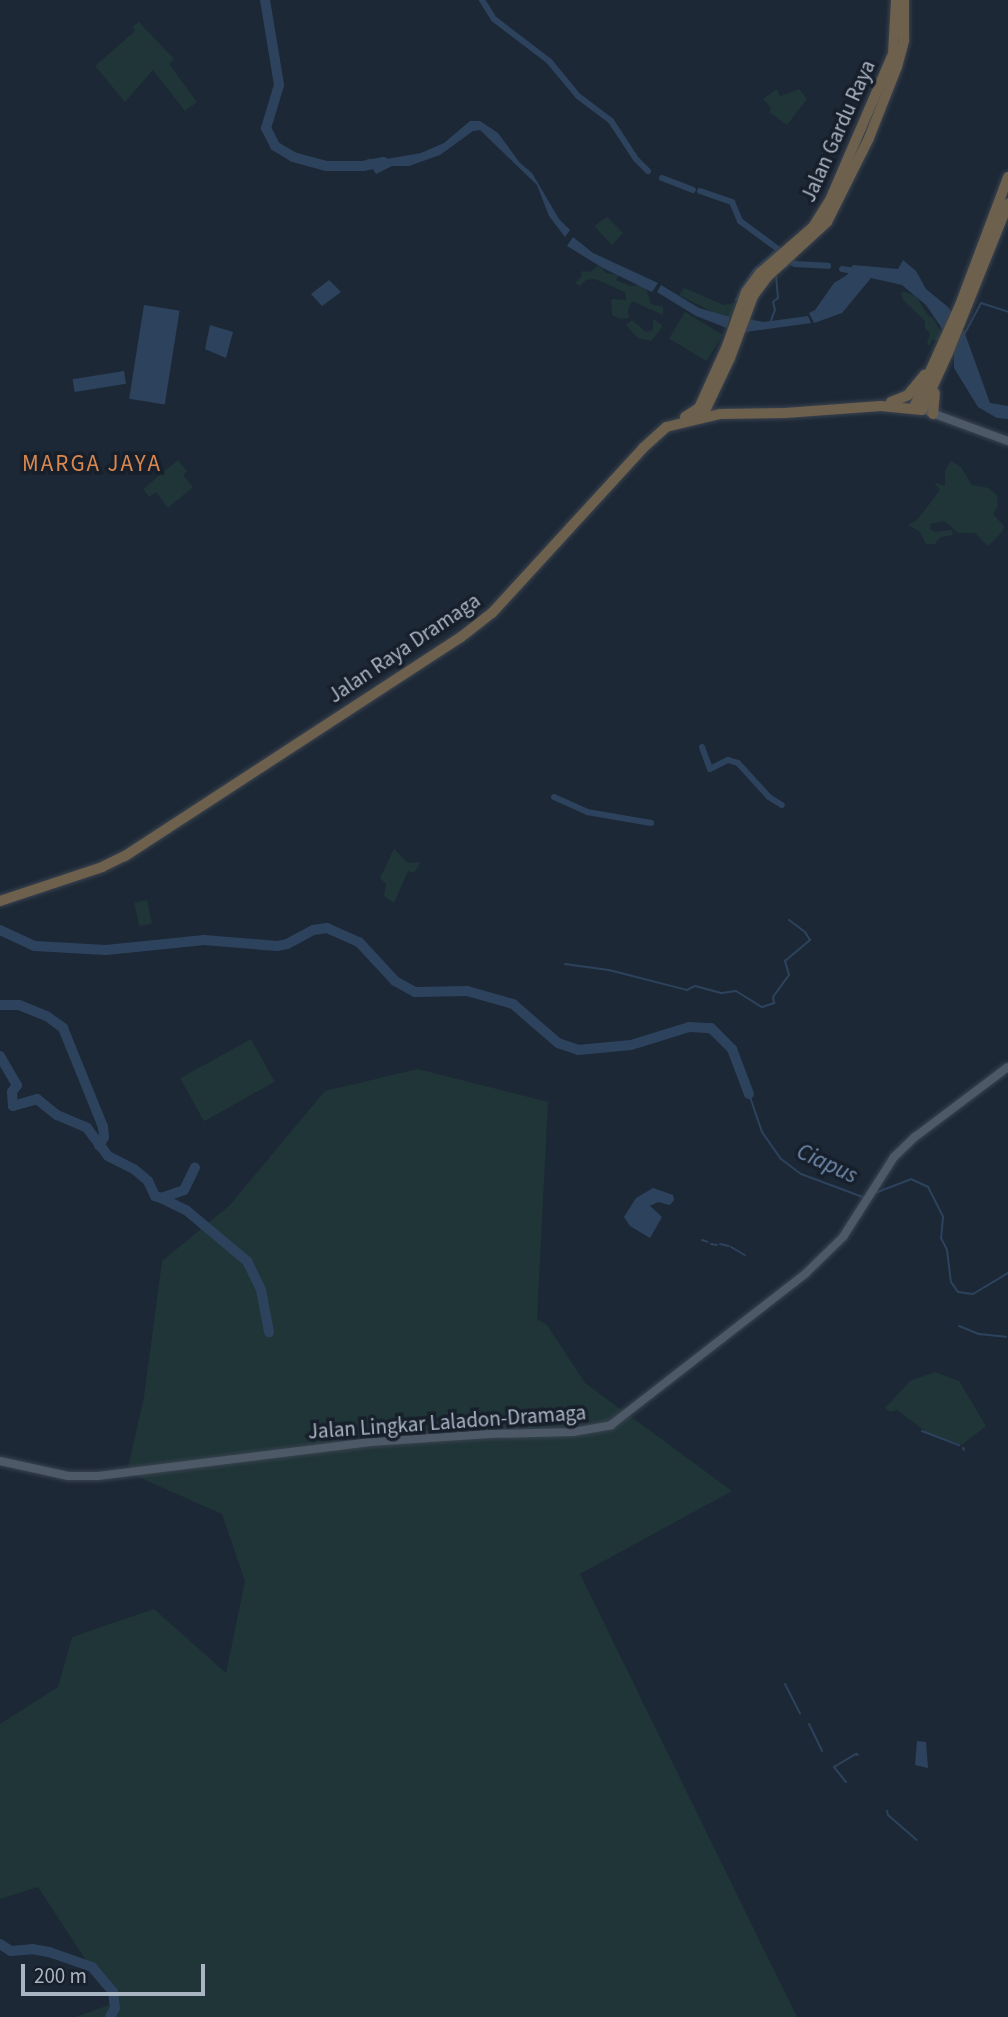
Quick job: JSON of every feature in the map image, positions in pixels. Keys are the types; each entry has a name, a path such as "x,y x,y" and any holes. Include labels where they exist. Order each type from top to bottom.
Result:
{"highway":[{"name":"Jalan Gardu Raya","path":"834,201 893,54 896,0"},
{"name":"Jalan Gardu Raya","path":"666,428 698,410 734,334 740,315 759,286 834,201 869,138 897,67 904,40 904,0"},
{"path":"961,313 1008,177"},
{"path":"918,408 945,354 1008,204"},
{"path":"702,417 734,334"},
{"path":"881,406 908,395 945,354"},
{"path":"933,414 932,400 945,354"},
{"path":"918,408 932,368"},
{"path":"711,396 712,406 720,414"},
{"name":"Jalan Raya Dramaga","path":"0,901 102,867 124,856 461,637 501,604 643,448 666,428 720,414 785,413 881,406 918,408"}],"main road":[{"path":"918,408 1008,441"},
{"name":"Jalan Lingkar Laladon-Dramaga","path":"0,1461 68,1476 98,1476 371,1443 490,1434 573,1432 611,1425 806,1273 843,1237 894,1157 915,1136 1008,1067"}],"green space":[{"path":"139,22 174,59 169,64 197,102 185,111 153,70 125,102 95,66 135,31 132,27"},
{"path":"777,89 780,96 799,89 807,99 787,125 769,112 771,108 763,99"},
{"path":"607,217 623,233 612,245 594,226"},
{"path":"598,265 606,273 619,275 616,280 630,286 645,285 651,304 663,307 663,315 632,301 628,310 629,318 620,319 612,315 611,299 626,300 625,292 595,279 586,280 580,286 575,283 581,277 582,271 591,272"},
{"path":"684,288 724,305 739,302 732,317 718,315 679,295"},
{"path":"901,293 916,296 927,314 934,319 942,335 939,341 932,340 929,346 927,344 930,333 925,328 925,321 903,300"},
{"path":"685,312 723,335 707,361 669,339"},
{"path":"653,319 663,326 651,341 638,338 626,325 632,320 646,332 653,330"},
{"path":"178,460 187,471 183,475 193,487 168,508 156,492 149,497 143,489"},
{"path":"951,461 961,467 972,485 989,488 997,496 998,506 993,514 1004,526 1003,531 988,546 975,533 958,533 945,521 931,524 930,529 935,532 952,530 953,535 941,537 935,544 926,544 920,532 908,525 917,520 940,490 934,482 945,486 945,471"},
{"path":"394,849 408,863 421,862 414,873 408,871 394,903 384,896 386,884 380,878"},
{"path":"147,900 152,923 139,926 134,903"},
{"path":"251,1039 275,1082 204,1121 180,1078"},
{"path":"418,1069 548,1102 537,1319 547,1325 585,1383 732,1491 580,1574 797,2017 76,2017 114,2003 38,1887 0,1899 0,1724 58,1687 72,1637 154,1609 226,1673 245,1581 222,1514 127,1472 144,1397 162,1261 230,1205 325,1091"},
{"path":"935,1372 959,1381 986,1426 962,1445 929,1434 897,1410 890,1412 885,1408 910,1381"}],"water":[{"path":"470,121 480,121 498,133 520,163 532,173 559,219 570,230 565,237 549,216 537,185 480,130 473,131 440,155 409,166 392,166 376,174 367,159 381,160 421,153 444,143"},
{"path":"573,237 593,253 658,283 652,292 603,268 567,246"},
{"path":"903,260 916,271 926,289 948,307 964,331 990,403 1008,406 1008,419 997,418 978,407 954,368 954,353 941,327 926,305 902,285 871,278 842,313 814,323 809,313 815,310 834,283 847,275 853,265 898,269"},
{"path":"329,280 341,292 322,306 311,294"},
{"path":"661,285 699,308 730,317 727,328 696,316 657,292"},
{"path":"144,305 180,311 165,404 129,399"},
{"path":"808,316 811,323 745,332 748,319 764,322"},
{"path":"210,325 233,332 226,358 205,349"},
{"path":"124,371 126,384 75,392 73,379"},
{"path":"653,1188 673,1195 674,1200 670,1205 658,1202 650,1206 662,1217 650,1238 630,1226 624,1217 636,1198"},
{"path":"917,1741 926,1742 928,1768 915,1765"}],"waterway":[{"path":"265,0 279,85 266,128 275,146 293,157 327,166 363,166 384,162"},
{"path":"482,0 494,19 549,61 578,96 611,121 636,159 648,171"},
{"path":"662,178 693,190"},
{"path":"700,191 732,202 740,221 778,249"},
{"path":"741,290 754,270 778,249"},
{"path":"786,258 795,264 828,266"},
{"path":"780,271 791,263"},
{"path":"842,269 855,271"},
{"path":"770,323 775,310 773,302 778,298 776,275"},
{"path":"736,300 740,292"},
{"path":"964,335 981,303 1008,312"},
{"path":"702,747 710,769 728,760 738,763 769,797 782,805"},
{"path":"554,797 587,812 651,823"},
{"path":"565,964 609,970 687,990 695,986 722,993 736,991 762,1007 774,1003 773,997 789,975 785,961 810,940 805,932 789,920"},
{"path":"0,930 35,946 106,950 204,940 277,946 287,944 313,930 327,928 359,942 395,981 415,992 467,991 513,1004 558,1043 578,1050 631,1045 689,1027 711,1028 732,1049 749,1094"},
{"path":"0,1005 19,1005 48,1017 63,1028 103,1127 104,1137 99,1146"},
{"path":"0,1056 17,1085 12,1092 13,1106 37,1099 57,1115 87,1128 108,1156 135,1170 148,1181 155,1196 161,1198 184,1190 195,1167"},
{"name":"Ciapus","path":"749,1094 762,1132 781,1159 801,1174 863,1197"},
{"name":"Ciapus","path":"875,1193 911,1179 928,1187 943,1217 941,1238 947,1250 951,1282 958,1292 973,1294 1008,1273"},
{"path":"161,1198 186,1210 247,1261 261,1290 269,1332"},
{"path":"702,1240 708,1242"},
{"path":"711,1244 717,1245"},
{"path":"720,1244 729,1246"},
{"path":"731,1247 745,1255"},
{"path":"959,1326 979,1334 1006,1337"},
{"path":"922,1431 959,1445"},
{"path":"785,1684 800,1713"},
{"path":"809,1724 822,1751"},
{"path":"846,1782 834,1767 858,1755"},
{"path":"887,1811 888,1815 917,1840"},
{"path":"0,1944 11,1951 32,1949 49,1952 92,1967 113,1992 115,2008 110,2017"}],"district":[{"name":"MARGA JAYA","path":"92,464"}]}
